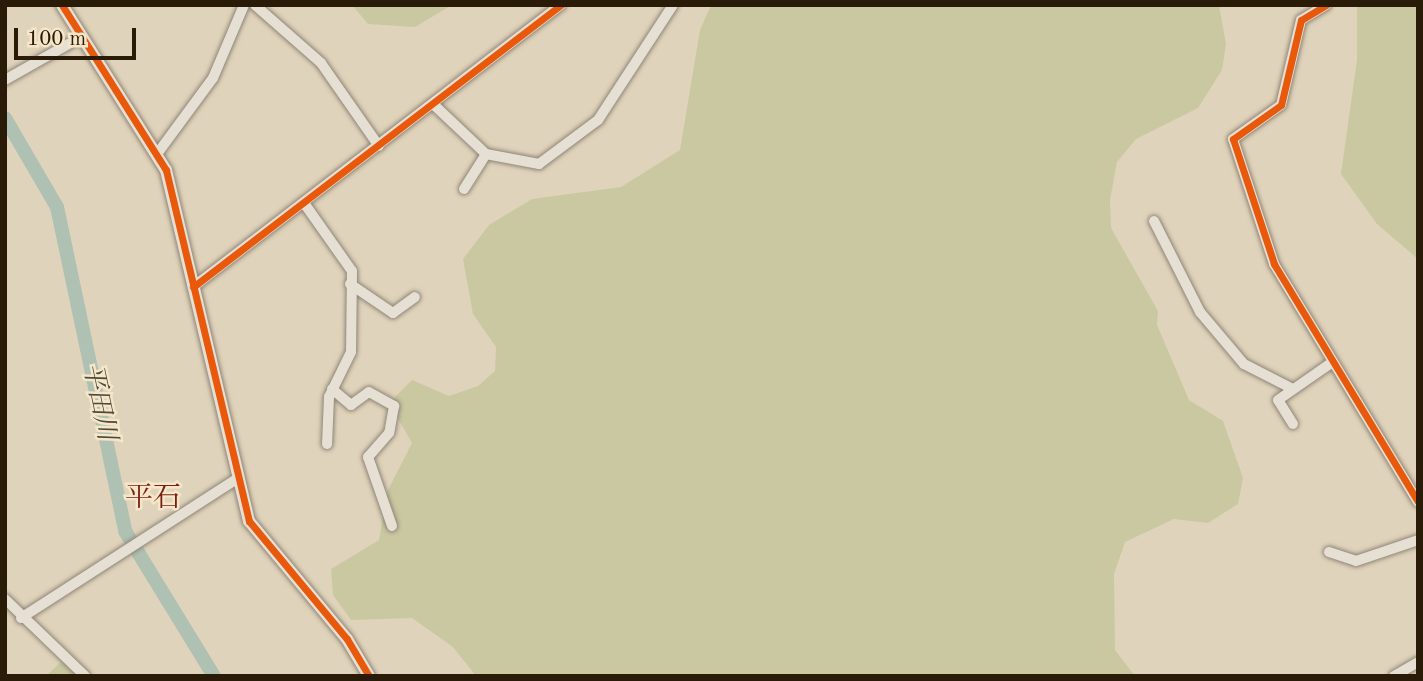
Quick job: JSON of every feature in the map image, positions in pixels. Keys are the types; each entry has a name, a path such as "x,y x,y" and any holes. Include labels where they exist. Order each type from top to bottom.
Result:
{"street":[{"path":"62,5 157,154 193,287 237,479 250,522 347,639 369,676"},
{"path":"157,154 213,78 244,5"},
{"path":"256,5 321,63 379,146"},
{"path":"193,287 561,5"},
{"path":"433,104 486,154 532,165 562,149 598,120 673,5"},
{"path":"1326,5 1301,20 1281,105 1234,139 1265,246 1331,363 1418,502"},
{"path":"5,80 81,37"},
{"path":"464,189 486,154"},
{"path":"303,203 349,262 351,352 332,389 327,444"},
{"path":"1154,221 1200,312 1244,365 1291,388"},
{"path":"350,284 393,313 415,297"},
{"path":"1293,424 1277,405 1291,388 1331,363"},
{"path":"332,389 351,405 369,392 394,406 389,433 368,457 392,526"},
{"path":"21,618 237,479"},
{"path":"1329,552 1356,561 1418,540"},
{"path":"5,599 21,618 85,676"},
{"path":"1394,676 1418,662"}],"green space":[{"path":"352,5 452,5 415,27 368,24"},
{"path":"711,5 1219,5 1226,44 1222,70 1198,108 1136,139 1117,162 1110,200 1111,228 1158,311 1157,325 1189,400 1223,421 1243,478 1238,504 1208,523 1174,519 1125,542 1114,574 1115,650 1135,676 476,676 453,647 412,618 351,620 333,595 331,569 379,540 388,490 412,443 389,403 412,380 449,396 478,386 495,371 496,347 473,314 463,259 489,225 532,199 621,187 680,150 700,30"},
{"path":"1357,5 1418,5 1418,259 1377,224 1341,174 1357,60"},
{"path":"62,661 77,676 46,676"}],"waterway":[{"name":"平田川","path":"5,118 57,207 125,531 214,676"}],"cycle path":[{"path":"62,5 166,170 249,521 347,639 369,676"},
{"path":"193,287 561,5"},
{"path":"1326,5 1301,20 1281,105 1233,139 1274,264 1418,502"}],"district":[{"name":"平石","path":"153,499"}]}
